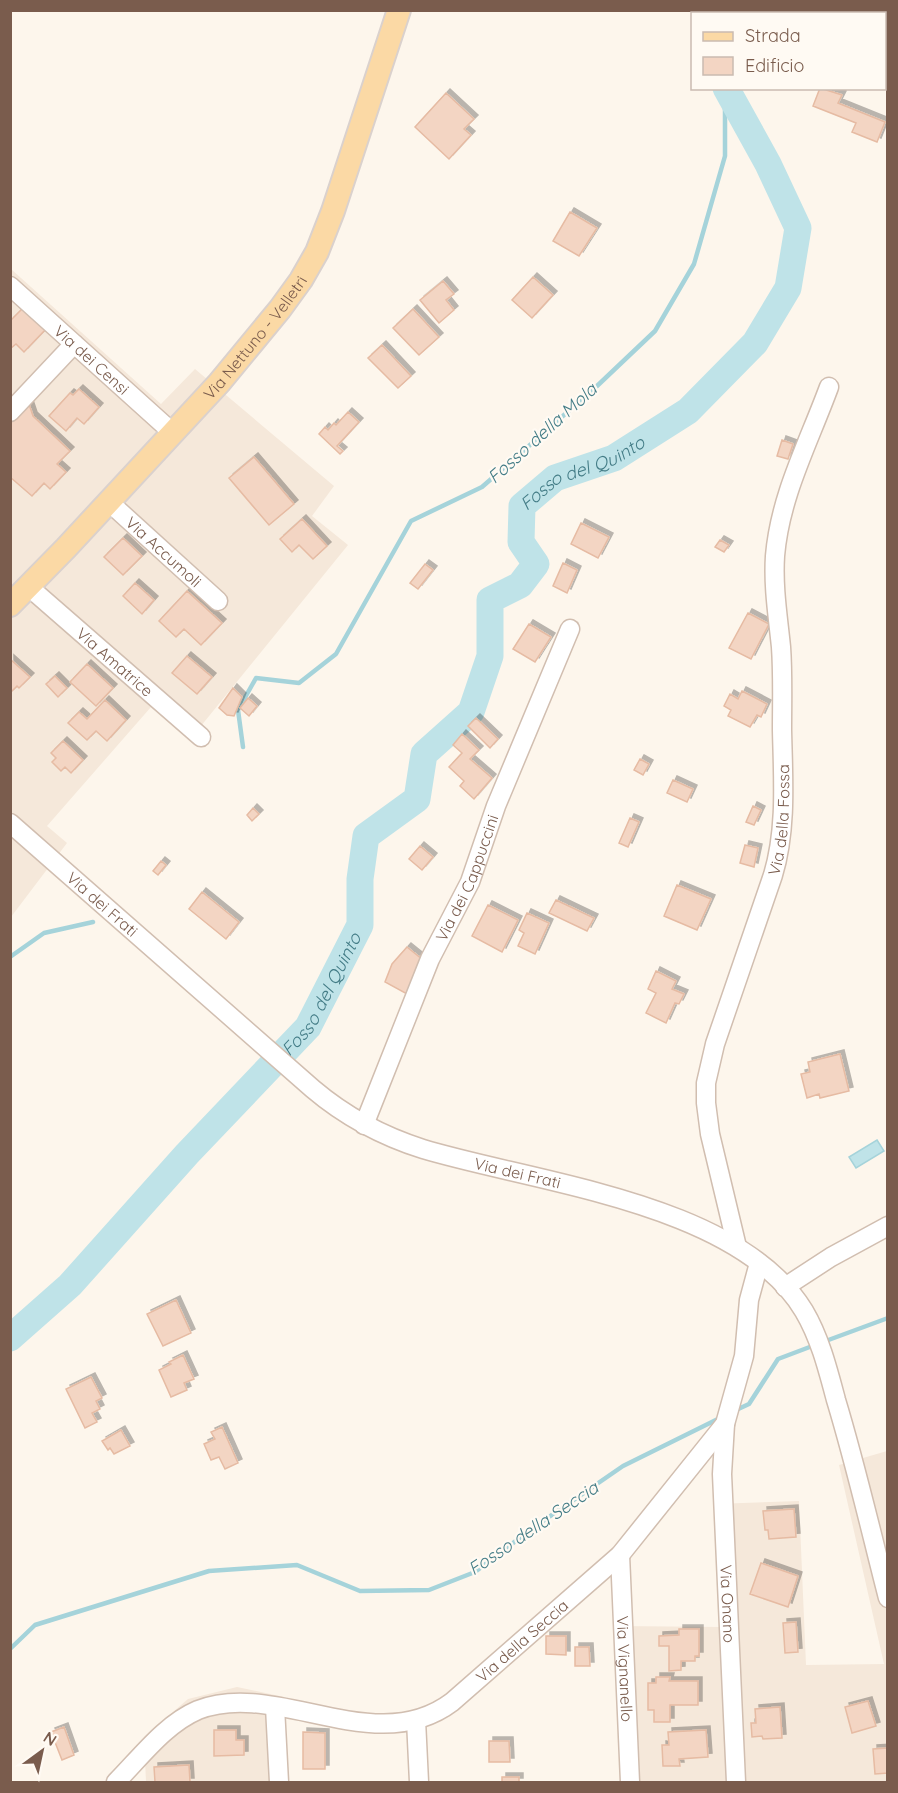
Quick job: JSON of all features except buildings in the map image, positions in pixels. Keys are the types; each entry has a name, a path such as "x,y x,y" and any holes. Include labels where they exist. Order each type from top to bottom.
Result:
{"main road":[{"name":"Via Nettuno - Velletri","path":"10,605 219,383 295,289 312,262 333,211 399,10"}],"street":[{"name":"Via dei Censi","path":"10,286 173,434"},
{"path":"10,412 74,345"},
{"name":"Via della Fossa","path":"737,1246 710,1134 706,1083 715,1044 773,875 778,854 783,779 781,652 775,594 776,547 790,485 829,387"},
{"name":"Via Accumoli","path":"109,502 218,602"},
{"name":"Via Amatrice","path":"29,587 201,737"},
{"name":"Via dei Cappuccini","path":"364,1125 430,959 473,875 496,806 570,629"},
{"name":"Via dei Frati","path":"10,824 328,1101 364,1125 395,1140 434,1153 596,1193 654,1210 703,1228 737,1246 759,1263 785,1287 801,1307 816,1334 849,1444 888,1598"},
{"path":"785,1287 831,1257 888,1226"},
{"name":"Via della Seccia","path":"116,1782 170,1729 199,1710 230,1704 275,1707 366,1722 394,1723 437,1712 452,1702 620,1555 725,1424 746,1342 749,1300 759,1263"},
{"name":"Via Onano","path":"725,1424 722,1474 736,1782"},
{"name":"Via Vignanello","path":"620,1555 630,1782"},
{"path":"275,1707 279,1782"},
{"path":"416,1719 419,1782"}],"shaded area":[{"path":"11,269 161,404 195,369 334,486 312,516 348,545 192,737 151,707 47,826 67,843 11,917"},
{"path":"887,1451 887,1782 625,1782 618,1626 721,1627 714,1504 799,1501 806,1665 884,1664 839,1465"},
{"path":"237,1687 284,1697 289,1782 146,1782 144,1737 188,1699"}],"water":[{"path":"877,1140 884,1151 856,1168 849,1157"}],"waterway":[{"name":"Fosso del Quinto","path":"10,1338 70,1285 187,1154 308,1027 360,925 360,879 366,836 417,799 424,754 471,712 490,656 490,600 520,585 536,564 521,542 522,506 555,478 614,458 688,411 755,343 788,288 798,228 768,164 727,90"},
{"name":"Fosso della Mola","path":"243,747 238,710 256,678 299,683 336,654 411,521 482,487 597,386 655,331 694,264 725,156 725,101 732,100"},
{"name":"Fosso della Mola","path":"10,957 44,933 93,922"},
{"name":"Fosso della Seccia","path":"823,1342 888,1318"},
{"name":"Fosso della Seccia","path":"734,1411 749,1404 778,1359 815,1345"},
{"name":"Fosso della Seccia","path":"10,1649 35,1625 209,1571 297,1565 360,1591 429,1590 475,1572 530,1530 623,1466 722,1417"}]}
